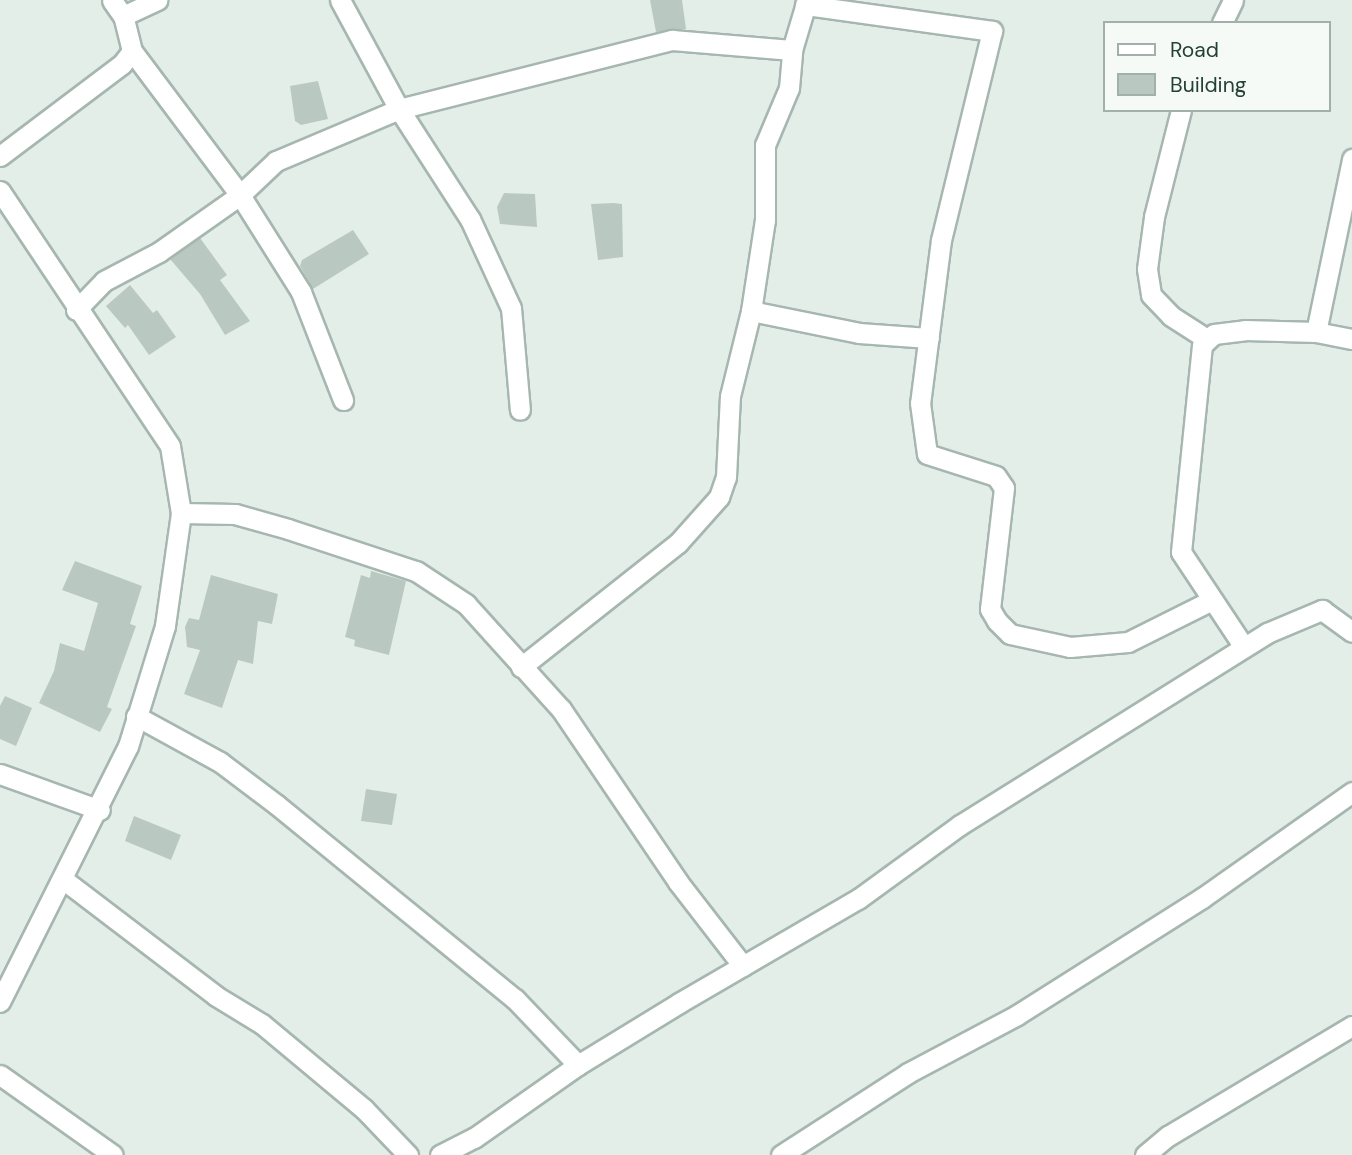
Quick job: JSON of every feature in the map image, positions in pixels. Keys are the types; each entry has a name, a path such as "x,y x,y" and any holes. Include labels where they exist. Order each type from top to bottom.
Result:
{"street":[{"path":"158,0 118,8 132,51 240,195 301,292 343,400"},
{"path":"340,0 399,109 470,219 511,308 520,411"},
{"path":"1223,21 1233,0"},
{"path":"521,667 678,543 719,497 726,477 730,396 751,311 765,220 765,145 789,88 792,50 806,3 992,31 941,240 920,402 927,454 996,476 1004,488 990,609 1010,634 1070,647 1128,642 1212,600"},
{"path":"76,310 104,281 159,252 240,195 276,161 399,109 672,40 792,50"},
{"path":"0,156 122,64 132,51"},
{"path":"1180,112 1154,217 1147,270 1151,295 1171,316 1207,339 1245,330 1316,332 1352,339"},
{"path":"1316,332 1352,159"},
{"path":"0,191 76,310 112,354 170,446 181,513 165,626 136,716 100,810 2,996"},
{"path":"751,311 859,332 929,338"},
{"path":"1207,339 1200,359 1192,471 1181,538 1187,564 1244,647"},
{"path":"181,513 235,514 416,571 466,604 509,648 521,667 561,709 664,861 743,966"},
{"path":"440,1155 474,1138 578,1065 858,899 960,825 1291,620 1322,610 1336,616 1352,632"},
{"path":"136,716 220,762 277,805 515,999 578,1065"},
{"path":"0,774 100,810"},
{"path":"780,1155 908,1073 1017,1015 1202,898 1352,792"},
{"path":"64,880 216,996 262,1024 364,1109 408,1155"},
{"path":"1145,1155 1168,1136 1352,1026"},
{"path":"0,1075 113,1155"}],"building":[{"path":"650,0 682,0 686,29 656,32"},
{"path":"318,81 328,119 301,125 295,121 290,86"},
{"path":"504,193 535,194 537,227 500,224 497,207"},
{"path":"591,204 622,204 623,257 598,260"},
{"path":"353,230 369,254 313,289 300,266 302,260"},
{"path":"200,238 227,275 220,280 250,321 225,335 200,294 170,259"},
{"path":"130,285 153,313 157,310 176,337 149,355 128,325 125,328 106,306"},
{"path":"75,561 142,586 130,624 136,626 107,707 112,709 100,732 39,703 54,671 60,643 84,651 98,603 62,590"},
{"path":"371,571 406,581 389,655 354,646 355,640 345,637 361,575 370,578"},
{"path":"211,575 278,594 272,624 258,621 253,664 238,660 222,708 184,694 200,650 187,647 185,627 189,618 199,620"},
{"path":"5,696 32,708 16,746 0,739 0,706"},
{"path":"366,789 397,794 392,825 361,821"},
{"path":"134,816 181,835 171,860 125,841"}]}
